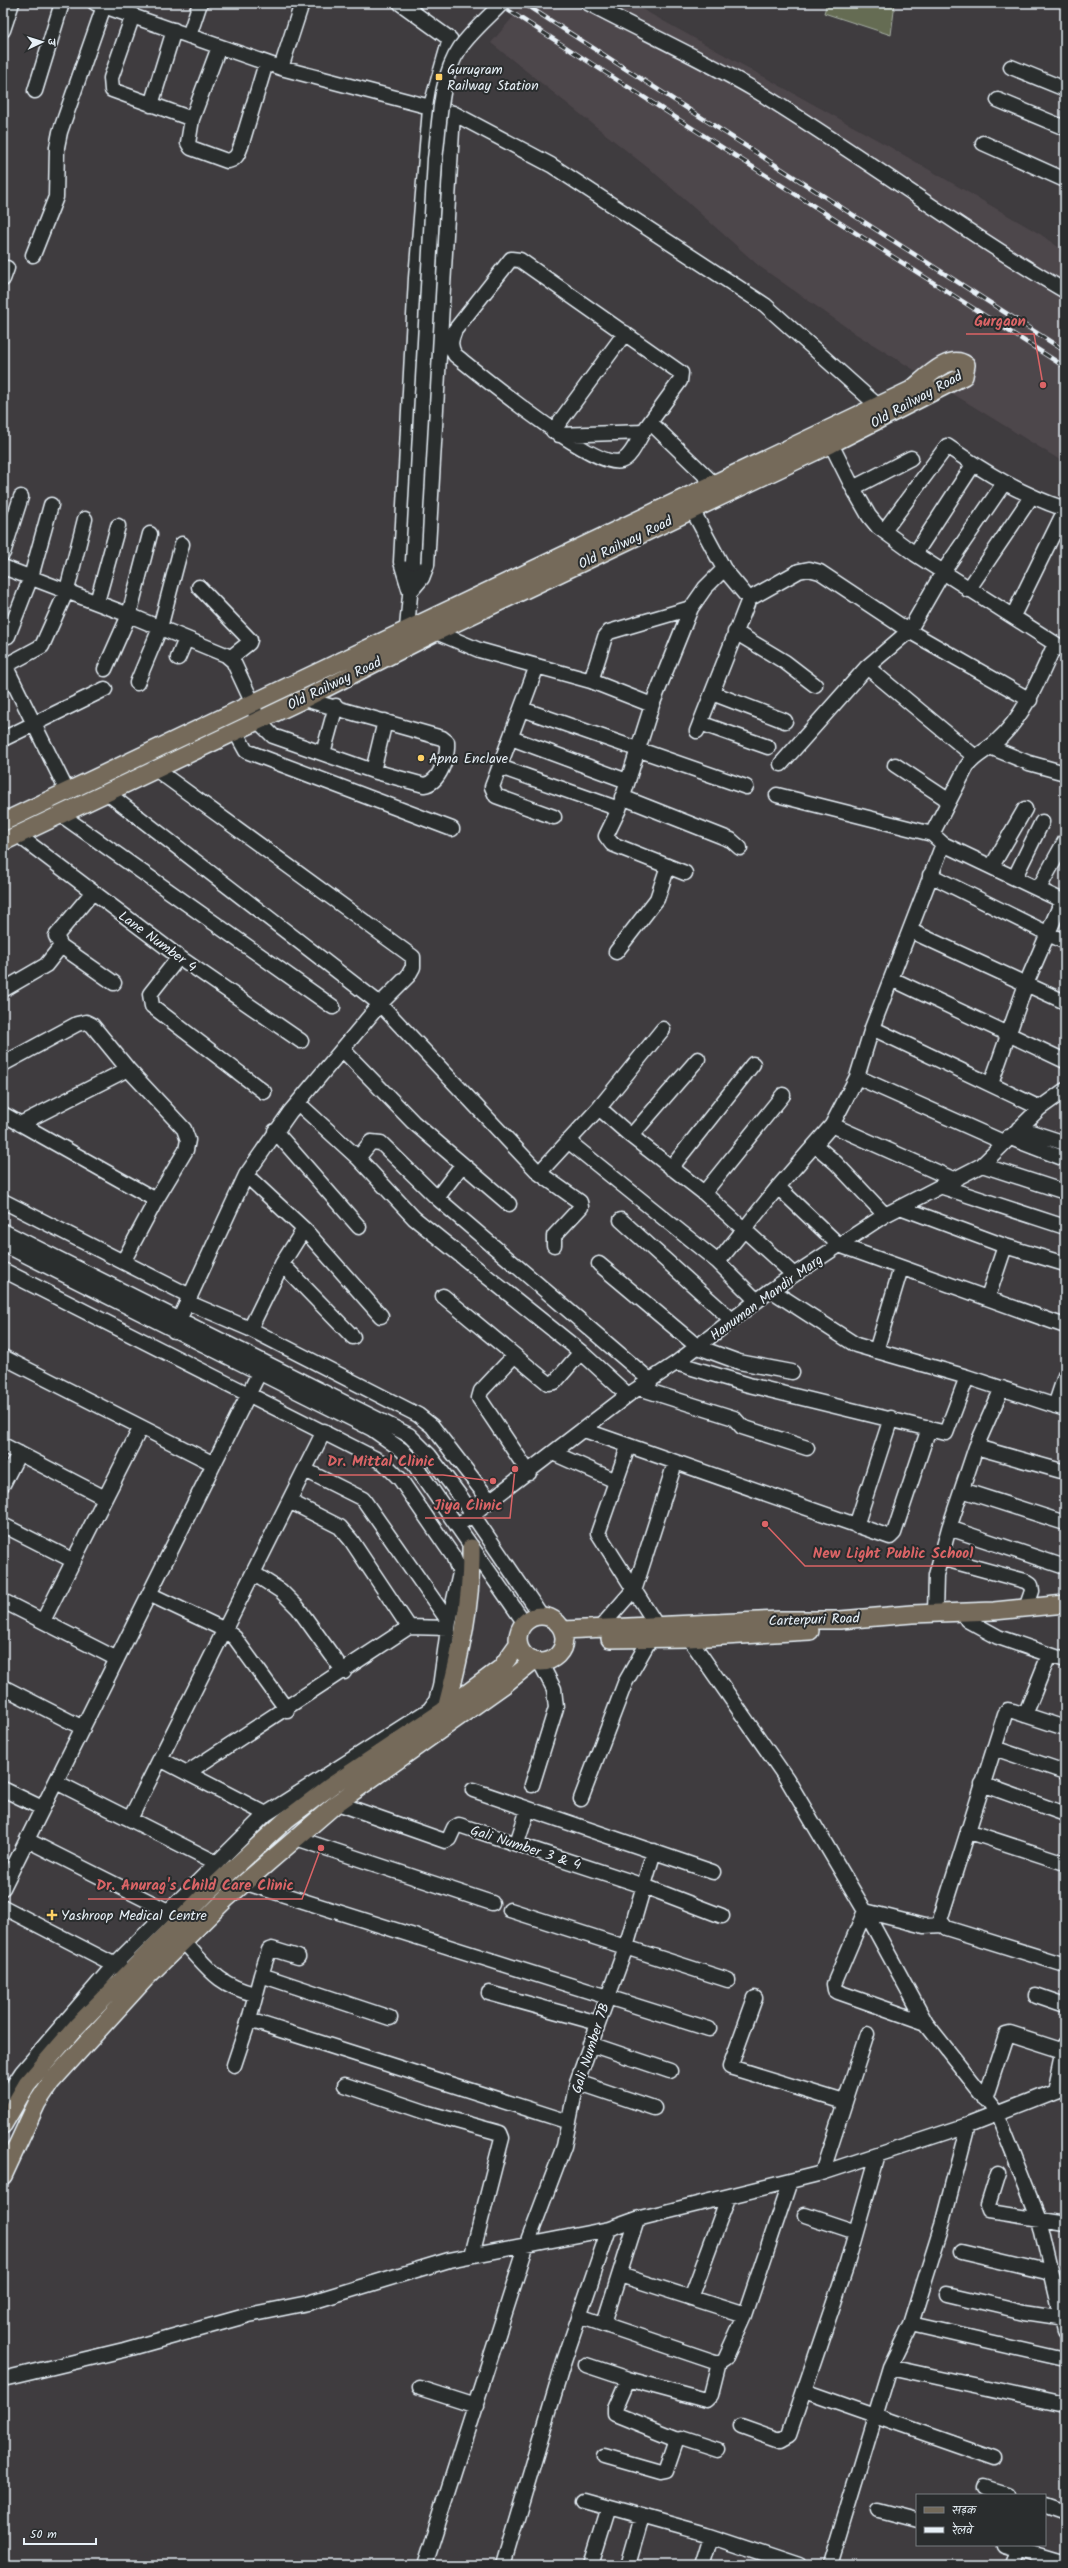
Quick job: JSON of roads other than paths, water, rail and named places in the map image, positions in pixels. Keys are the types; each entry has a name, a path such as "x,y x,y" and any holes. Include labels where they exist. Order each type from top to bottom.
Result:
{"main road":[{"name":"Old Railway Road","path":"3,822 255,712 689,504 831,444 964,376 966,365 961,362 951,361 910,390 714,484 689,504"},
{"name":"Old Railway Road","path":"3,842 154,768 235,731 255,712 304,699 406,640"},
{"path":"446,1709 459,1657 469,1600 471,1548"},
{"name":"Carterpuri Road","path":"563,1635 654,1632 936,1613 994,1612 1065,1604"},
{"name":"Carterpuri Road","path":"563,1635 600,1628 654,1632 690,1638 967,1620 1065,1611"},
{"path":"3,2176 37,2103 130,1972 184,1942 227,1898 337,1802 536,1662 550,1661 557,1656 563,1635 551,1617 541,1615 524,1622 518,1630 518,1644 521,1652 536,1662"},
{"path":"3,2124 27,2084 77,2026 209,1891 287,1819 331,1786 446,1709 500,1668 518,1644"}],"street":[{"path":"3,30 12,3"},
{"path":"35,91 62,3"},
{"path":"189,36 200,3"},
{"path":"281,68 302,3"},
{"path":"400,3 450,39 430,109 416,278 400,562 410,592"},
{"path":"406,640 413,562 435,159 441,110 452,62 461,47 502,3"},
{"path":"588,3 753,90 838,143 978,237 1065,291"},
{"path":"33,255 56,197 57,147 60,132 108,5 219,47 281,68 430,109 453,113 551,165 765,305 878,406"},
{"path":"134,15 110,85 116,93 192,119"},
{"path":"151,105 174,30"},
{"path":"219,47 192,119 188,143 191,148 227,161 232,160 241,146 266,63"},
{"path":"1011,67 1065,88"},
{"path":"998,100 1065,128"},
{"path":"410,592 422,578 427,565 453,113"},
{"path":"983,143 1065,180"},
{"path":"511,259 520,260 625,333 681,373 680,381 626,458 614,462 556,433 455,355 451,348 451,340 455,330 511,259"},
{"path":"556,433 625,333"},
{"path":"556,433 647,428 714,484"},
{"path":"831,444 869,516 884,531 968,590 1013,616 1060,647 1030,700 998,741 974,756 948,800 932,834"},
{"path":"884,531 947,446 973,465 1031,498 1065,509 1013,616"},
{"path":"853,488 912,458"},
{"path":"915,554 973,465"},
{"path":"781,764 867,667 909,631 943,572 1004,483"},
{"path":"3,553 21,497"},
{"path":"968,590 1031,498"},
{"path":"689,504 724,569 749,600"},
{"path":"3,633 8,636 31,577 52,505"},
{"path":"68,793 4,664 42,646 67,590 85,519"},
{"path":"97,602 118,526"},
{"path":"105,669 129,615 150,534"},
{"path":"137,682 160,628 182,544"},
{"path":"3,567 97,602 230,658 255,712 273,736 373,771 424,785 431,784 436,780 447,749 447,742 442,738 336,706 304,699"},
{"path":"686,873 608,841 608,830 620,803 652,705 691,608 705,588 724,569"},
{"path":"768,746 698,727 749,600 799,571 809,569 820,572 909,631 1030,700"},
{"path":"199,587 250,640 249,644 230,658"},
{"path":"591,681 605,638 610,632 691,608"},
{"path":"431,627 479,650 591,681 652,705"},
{"path":"735,632 785,662 815,685"},
{"path":"178,658 186,639"},
{"path":"537,666 492,787 496,796 554,817"},
{"path":"867,667 974,756"},
{"path":"3,739 105,690"},
{"path":"712,693 785,721"},
{"path":"323,753 336,706"},
{"path":"522,709 746,788"},
{"path":"373,771 385,721"},
{"path":"235,731 246,750 452,829"},
{"path":"511,738 627,781"},
{"path":"990,747 1029,763 1065,773"},
{"path":"895,765 948,800"},
{"path":"500,767 620,803 730,840 740,848"},
{"path":"154,768 413,957 413,967 408,976 380,1004 275,1131 246,1175 177,1325"},
{"path":"106,792 380,1004 539,1173 581,1205 554,1236 554,1245"},
{"path":"777,795 932,834 943,844 1040,888 1064,901 1026,984 991,1084"},
{"path":"992,866 1025,809"},
{"path":"60,814 333,1007"},
{"path":"1015,877 1042,822"},
{"name":"Lane Number 4","path":"18,835 92,893 179,957 301,1041"},
{"path":"718,1262 778,1187 832,1125 857,1077 872,1028 911,931 930,875 943,844"},
{"path":"1040,888 1063,848"},
{"path":"616,952 657,899 668,866"},
{"path":"930,875 1065,942"},
{"path":"92,893 56,936 61,946 114,983"},
{"path":"911,931 1065,1002"},
{"path":"3,990 46,965 61,946"},
{"path":"179,957 150,994 152,1006 264,1092"},
{"path":"892,979 1065,1061"},
{"path":"3,1064 77,1024 86,1022 92,1025 128,1069 184,1129 188,1140 186,1150 156,1200 123,1262"},
{"path":"872,1028 1040,1108"},
{"path":"539,1173 599,1108 664,1029"},
{"path":"343,1050 413,1122 509,1204"},
{"path":"631,1136 698,1059"},
{"path":"671,1168 753,1064"},
{"path":"20,1124 128,1069"},
{"path":"857,1077 1006,1140 1065,1159"},
{"name":"Hanuman Mandir Marg","path":"457,1526 529,1473 633,1392 676,1364 770,1290 885,1215 949,1184 982,1165 1040,1108 1065,1090"},
{"path":"704,1193 783,1095"},
{"path":"298,1103 358,1158 414,1218 633,1392 734,1418 742,1427 807,1448"},
{"path":"599,1108 631,1136 704,1193 794,1275"},
{"path":"3,1114 156,1200"},
{"path":"832,1125 949,1184 1065,1227"},
{"path":"1019,1128 1065,1143"},
{"path":"275,1131 359,1227"},
{"path":"568,1141 718,1262 757,1301"},
{"path":"358,1158 371,1142 379,1142 437,1198 651,1381"},
{"path":"815,1145 836,1162 885,1215"},
{"path":"437,1198 462,1165"},
{"path":"982,1165 1065,1192"},
{"path":"246,1175 304,1229 381,1316"},
{"path":"778,1187 839,1245 1065,1326"},
{"path":"3,1201 123,1262 188,1299 250,1329 426,1420 490,1502"},
{"path":"900,1207 1005,1246 1065,1264"},
{"path":"621,1220 732,1320"},
{"path":"250,1329 282,1264 304,1229"},
{"path":"3,1231 177,1325 262,1368 372,1429 396,1446 414,1464 471,1548 524,1622"},
{"path":"3,1244 177,1325"},
{"path":"988,1298 1005,1246"},
{"path":"282,1264 353,1337"},
{"path":"599,1264 698,1347 739,1362 792,1372"},
{"path":"876,1351 901,1268"},
{"path":"3,1270 324,1431 391,1469 453,1556 460,1573 449,1625 440,1687 436,1701 429,1710 266,1814 168,1911 130,1972 22,2072 3,2101"},
{"path":"770,1290 856,1345 1002,1388 1060,1408 1065,1376"},
{"path":"443,1296 514,1356 551,1383 555,1382 581,1352"},
{"path":"514,1356 480,1391 479,1398 529,1473"},
{"path":"3,1357 214,1464"},
{"path":"676,1364 749,1385 946,1432 966,1377"},
{"path":"3,1888 262,1368"},
{"path":"262,1368 409,1435 429,1456 473,1515 541,1615"},
{"path":"936,1613 936,1575 949,1528 976,1447 1002,1388"},
{"path":"856,1526 891,1418"},
{"path":"43,1622 141,1427"},
{"path":"584,1430 628,1447 883,1536 890,1537 894,1533 929,1428"},
{"path":"130,1819 324,1431"},
{"path":"3,1444 106,1498"},
{"path":"581,1799 625,1683 654,1632 635,1588 598,1533 628,1447"},
{"path":"976,1447 1065,1472"},
{"path":"3,1484 19,1453"},
{"path":"553,1453 616,1481"},
{"path":"600,1628 635,1588 675,1463"},
{"path":"305,1470 364,1499 449,1625"},
{"path":"962,1490 1065,1523"},
{"path":"289,1501 340,1527 351,1540 409,1627"},
{"path":"3,1525 74,1561"},
{"path":"949,1528 1065,1567"},
{"path":"941,1558 1025,1581 1031,1585 1032,1591 1026,1608"},
{"path":"253,1573 281,1591 298,1608 344,1672"},
{"path":"149,1594 225,1630 243,1646 287,1710"},
{"path":"3,1601 117,1659"},
{"path":"967,1620 998,1637 1065,1660"},
{"path":"187,1773 287,1710 409,1627 449,1625"},
{"path":"690,1638 787,1779 865,1911 926,2023 997,2114 1039,2219 1065,2330"},
{"path":"1025,1715 1049,1655"},
{"path":"532,1785 556,1708 554,1690 536,1662"},
{"path":"3,1687 82,1728"},
{"path":"942,1924 941,1913 1005,1714 1008,1710 1013,1711 1065,1728"},
{"path":"994,1748 1065,1772"},
{"path":"160,1759 266,1814"},
{"path":"56,1782 217,1863"},
{"path":"982,1784 1065,1814"},
{"path":"3,1789 42,1808"},
{"path":"473,1790 713,1872"},
{"name":"Gali Number 3 & 4","path":"337,1802 445,1841 449,1839 454,1828 459,1825 644,1886 722,1916"},
{"path":"517,1843 528,1809"},
{"path":"967,1831 1065,1863"},
{"path":"296,1838 492,1903"},
{"path":"26,1840 168,1911"},
{"name":"Gali Number 7B","path":"424,2565 476,2406 526,2244 564,2146 577,2082 626,1947 654,1851"},
{"path":"246,1883 709,2029"},
{"path":"3,1907 130,1972"},
{"path":"510,1910 728,1980"},
{"path":"865,1911 924,1926 942,1924 1065,1965"},
{"path":"865,1911 834,1984 835,1990 926,2023"},
{"path":"184,1942 221,1982 233,1988 254,1994"},
{"path":"234,2065 249,2020 254,1994 269,1950 272,1948 298,1956"},
{"path":"261,1975 390,2018"},
{"path":"489,1992 598,2023"},
{"path":"1036,1995 1065,2005"},
{"path":"755,1998 730,2067 844,2102"},
{"path":"249,2020 569,2122"},
{"path":"822,2173 867,2034"},
{"path":"3,2379 124,2350 248,2315 308,2303 449,2260 609,2229 638,2219 728,2198 822,2173 968,2126 1060,2089 1064,2047 1010,2034 1006,2035 985,2100"},
{"path":"590,2044 670,2071"},
{"path":"577,2082 654,2108"},
{"path":"345,2085 428,2112 500,2133 502,2138 472,2255"},
{"path":"830,2565 890,2367 911,2324 942,2225 968,2126"},
{"path":"741,2426 780,2440 789,2435 856,2232 878,2155"},
{"path":"998,2173 988,2205 990,2211 1065,2223"},
{"path":"586,2365 628,2379 706,2400 711,2395 718,2363 725,2359 730,2353 745,2315 790,2181"},
{"path":"691,2298 728,2198"},
{"path":"805,2215 856,2232"},
{"path":"604,2323 638,2219"},
{"path":"503,2565 564,2361 609,2229"},
{"path":"961,2252 1051,2273"},
{"path":"620,2275 745,2315"},
{"path":"948,2294 1025,2312 1063,2317"},
{"path":"582,2317 604,2323 718,2363"},
{"path":"911,2324 1065,2358"},
{"path":"890,2367 1065,2405"},
{"path":"628,2379 615,2409 615,2414 677,2439 681,2438 718,2450"},
{"path":"420,2388 476,2406"},
{"path":"804,2391 995,2458"},
{"path":"605,2456 661,2472 666,2471 677,2439"},
{"path":"985,2488 1004,2494"},
{"path":"584,2500 710,2536 800,2565"},
{"path":"591,2565 609,2507"},
{"path":"1046,2507 1065,2514"},
{"path":"880,2510 916,2520"},
{"path":"628,2565 642,2516"},
{"path":"701,2565 710,2536"},
{"path":"1008,2546 1065,2563"},
{"path":"1013,2565 1018,2549"}],"railway":[{"path":"497,3 1065,367"},
{"path":"523,3 1065,351"}],"place":[{"name":"Gurugram Railway Station","path":"439,77"},
{"name":"Gurgaon","path":"1043,385"},
{"name":"Apna Enclave","path":"421,758"},
{"name":"Jiya Clinic","path":"515,1469"},
{"name":"Dr. Mittal Clinic","path":"493,1481"},
{"name":"New Light Public School","path":"765,1524"},
{"name":"Dr. Anurag's Child Care Clinic","path":"321,1848"},
{"name":"Yashroop Medical Centre","path":"52,1915"}]}
